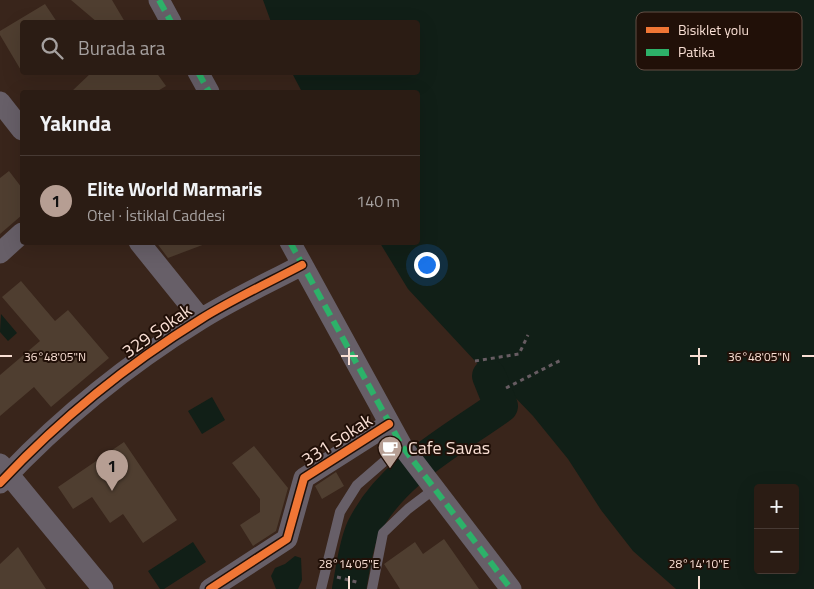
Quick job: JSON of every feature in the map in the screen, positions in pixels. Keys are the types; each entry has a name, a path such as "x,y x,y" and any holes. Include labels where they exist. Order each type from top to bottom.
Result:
{"street":[{"path":"159,0 171,20"},
{"path":"200,75 208,90"},
{"path":"0,102 20,127"},
{"path":"0,253 20,235"},
{"path":"141,245 201,319"},
{"path":"292,245 389,424 406,451 430,486 511,589"},
{"name":"329 Sokak","path":"3,474 130,368 201,319 302,265"},
{"name":"331 Sokak","path":"210,589 287,539 304,478 389,424"},
{"path":"3,474 103,589"}],"lane":[{"path":"321,589 340,512 357,485 406,451"},
{"path":"372,588 383,533 430,486"}],"path":[{"path":"476,361 520,354 528,335"},
{"path":"506,388 563,359"},
{"path":"324,574 372,588"}],"shaded area":[{"path":"263,0 814,0 814,589 676,589 633,551 601,510 568,459 533,416 506,388 489,376 408,289 381,245 420,245 420,90 301,90 293,75 420,75 420,20 270,20"},
{"path":"1,314 17,333 8,341 0,332"},
{"path":"212,397 225,420 202,434 188,411"},
{"path":"193,542 206,562 164,589 160,589 148,571"},
{"path":"295,556 301,558 302,580 298,589 276,589 271,576 275,568 285,564"}],"building":[{"path":"71,0 112,0 124,20 95,20"},
{"path":"45,4 56,20 20,20 20,69 0,35 0,31"},
{"path":"89,75 158,75 166,86 159,90 73,90"},
{"path":"9,171 20,185 20,217 0,234 0,178"},
{"path":"158,245 202,245 168,258"},
{"path":"21,281 55,321 68,310 109,358 51,407 34,387 0,416 0,375 40,341 2,297"},
{"path":"124,442 177,520 143,543 123,514 110,523 92,497 73,509 58,487"},
{"path":"254,446 288,488 276,531 253,546 240,525 260,512 260,499 232,463"},
{"path":"336,472 344,486 322,499 315,486"},
{"path":"444,539 479,589 400,589 384,564 415,542 423,554"},
{"path":"18,547 46,589 0,589 0,564"}],"waterway":[{"path":"349,589 360,536 375,509 389,491 424,460 501,406 489,376"}],"marked path":[{"path":"159,0 170,20"},
{"path":"200,75 208,90"},
{"path":"292,245 402,446 511,589"}],"cycle path":[{"path":"0,483 70,416 147,355 213,312 302,265"},
{"path":"210,589 287,539 304,478 389,424"}],"place":[{"name":"Cafe Savas","path":"390,469"},
{"name":"Elite World Marmaris","path":"112,491"}]}
